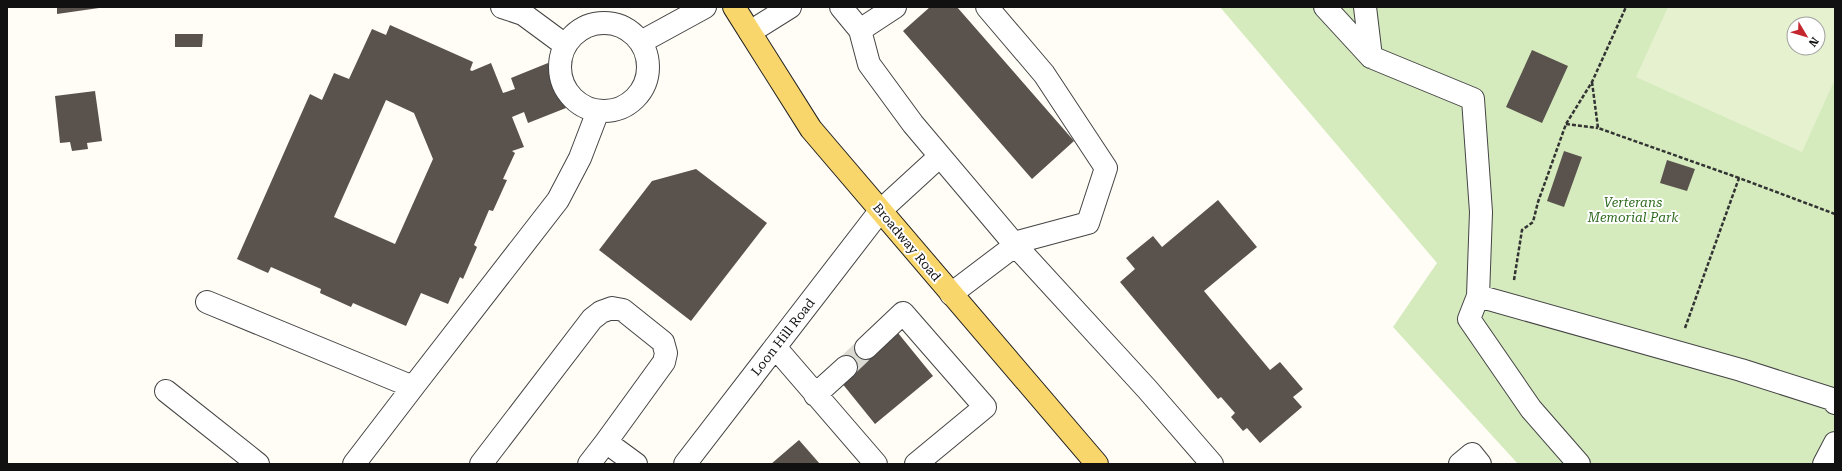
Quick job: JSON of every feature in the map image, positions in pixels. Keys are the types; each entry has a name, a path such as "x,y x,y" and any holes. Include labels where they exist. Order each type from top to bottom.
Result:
{"main road":[{"name":"Broadway Road","path":"734,7 811,129 1097,464"}],"street":[{"path":"502,7 523,14 566,45"},
{"path":"641,42 705,7"},
{"path":"750,32 790,7"},
{"path":"841,7 860,30 869,64 913,124 1016,246 1147,389 1212,464"},
{"path":"860,30 895,7"},
{"path":"952,294 1021,242 1088,223 1106,168 1044,74 987,7"},
{"path":"1325,7 1371,57 1473,99 1481,212 1478,296 1469,319 1531,409 1579,464"},
{"path":"1365,7 1371,57"},
{"path":"602,23 617,25 630,32 641,42 647,56 648,70 645,84 637,96 626,105 613,111 598,111 584,107 573,99 564,87 560,74 560,59 566,45 575,33 588,26 602,23"},
{"path":"354,464 558,200 580,158 598,111"},
{"name":"Loon Hill Road","path":"685,464 880,211 940,156"},
{"path":"1478,296 1677,352 1832,399 1835,402"},
{"path":"207,302 413,387"},
{"path":"481,464 592,319 601,312 612,308 623,310 663,342 666,353 664,362 589,464"},
{"path":"866,348 903,314 985,407 916,464"},
{"path":"775,347 876,464"},
{"path":"815,395 846,367"},
{"path":"166,391 258,464"},
{"path":"606,442 636,464"},
{"path":"1824,464 1835,444"},
{"path":"1460,464 1472,454 1480,464"}],"path":[{"path":"1510,305 1522,230 1533,222 1538,202 1566,124 1592,82 1626,7"},
{"path":"1592,82 1598,128"},
{"path":"1566,124 1598,128 1835,214"},
{"path":"1677,352 1738,178"}],"green space":[{"name":"Verterans Memorial Park","path":"1220,7 1835,7 1835,464 1518,464 1393,327 1437,263"},
{"path":"1668,7 1835,7 1835,79 1802,152 1636,77"}],"building":[{"path":"57,7 99,7 99,8 57,14"},
{"path":"930,7 957,7 1074,141 1032,179 903,31"},
{"path":"390,25 473,62 470,70 472,71 491,63 503,93 515,89 511,78 548,63 566,108 528,123 524,112 512,117 524,147 512,151 515,153 503,179 507,180 493,211 489,210 474,245 477,247 463,279 460,277 448,304 421,293 406,326 353,303 351,307 320,293 321,289 271,267 268,273 237,259 310,94 322,100 334,73 349,79 372,29 386,35","holes":["386,100 414,113 433,159 395,244 334,217"]},
{"path":"175,34 203,34 202,47 175,47"},
{"path":"1532,50 1568,66 1542,123 1506,107"},
{"path":"95,91 102,141 87,143 88,149 72,151 70,142 60,143 55,96"},
{"path":"1564,151 1582,157 1564,207 1547,201"},
{"path":"1667,160 1695,169 1687,191 1660,183"},
{"path":"696,169 767,223 691,321 599,250 652,181"},
{"path":"1218,200 1257,247 1204,291 1270,370 1280,362 1303,389 1293,397 1302,407 1260,443 1247,428 1243,431 1231,417 1235,413 1221,397 1218,399 1120,282 1135,269 1126,258 1153,236 1162,247"},
{"path":"898,333 933,376 875,424 841,382 840,361 862,342"},
{"path":"799,440 820,464 771,464"}],"tunnel":[{"path":"846,367 866,348"}]}
